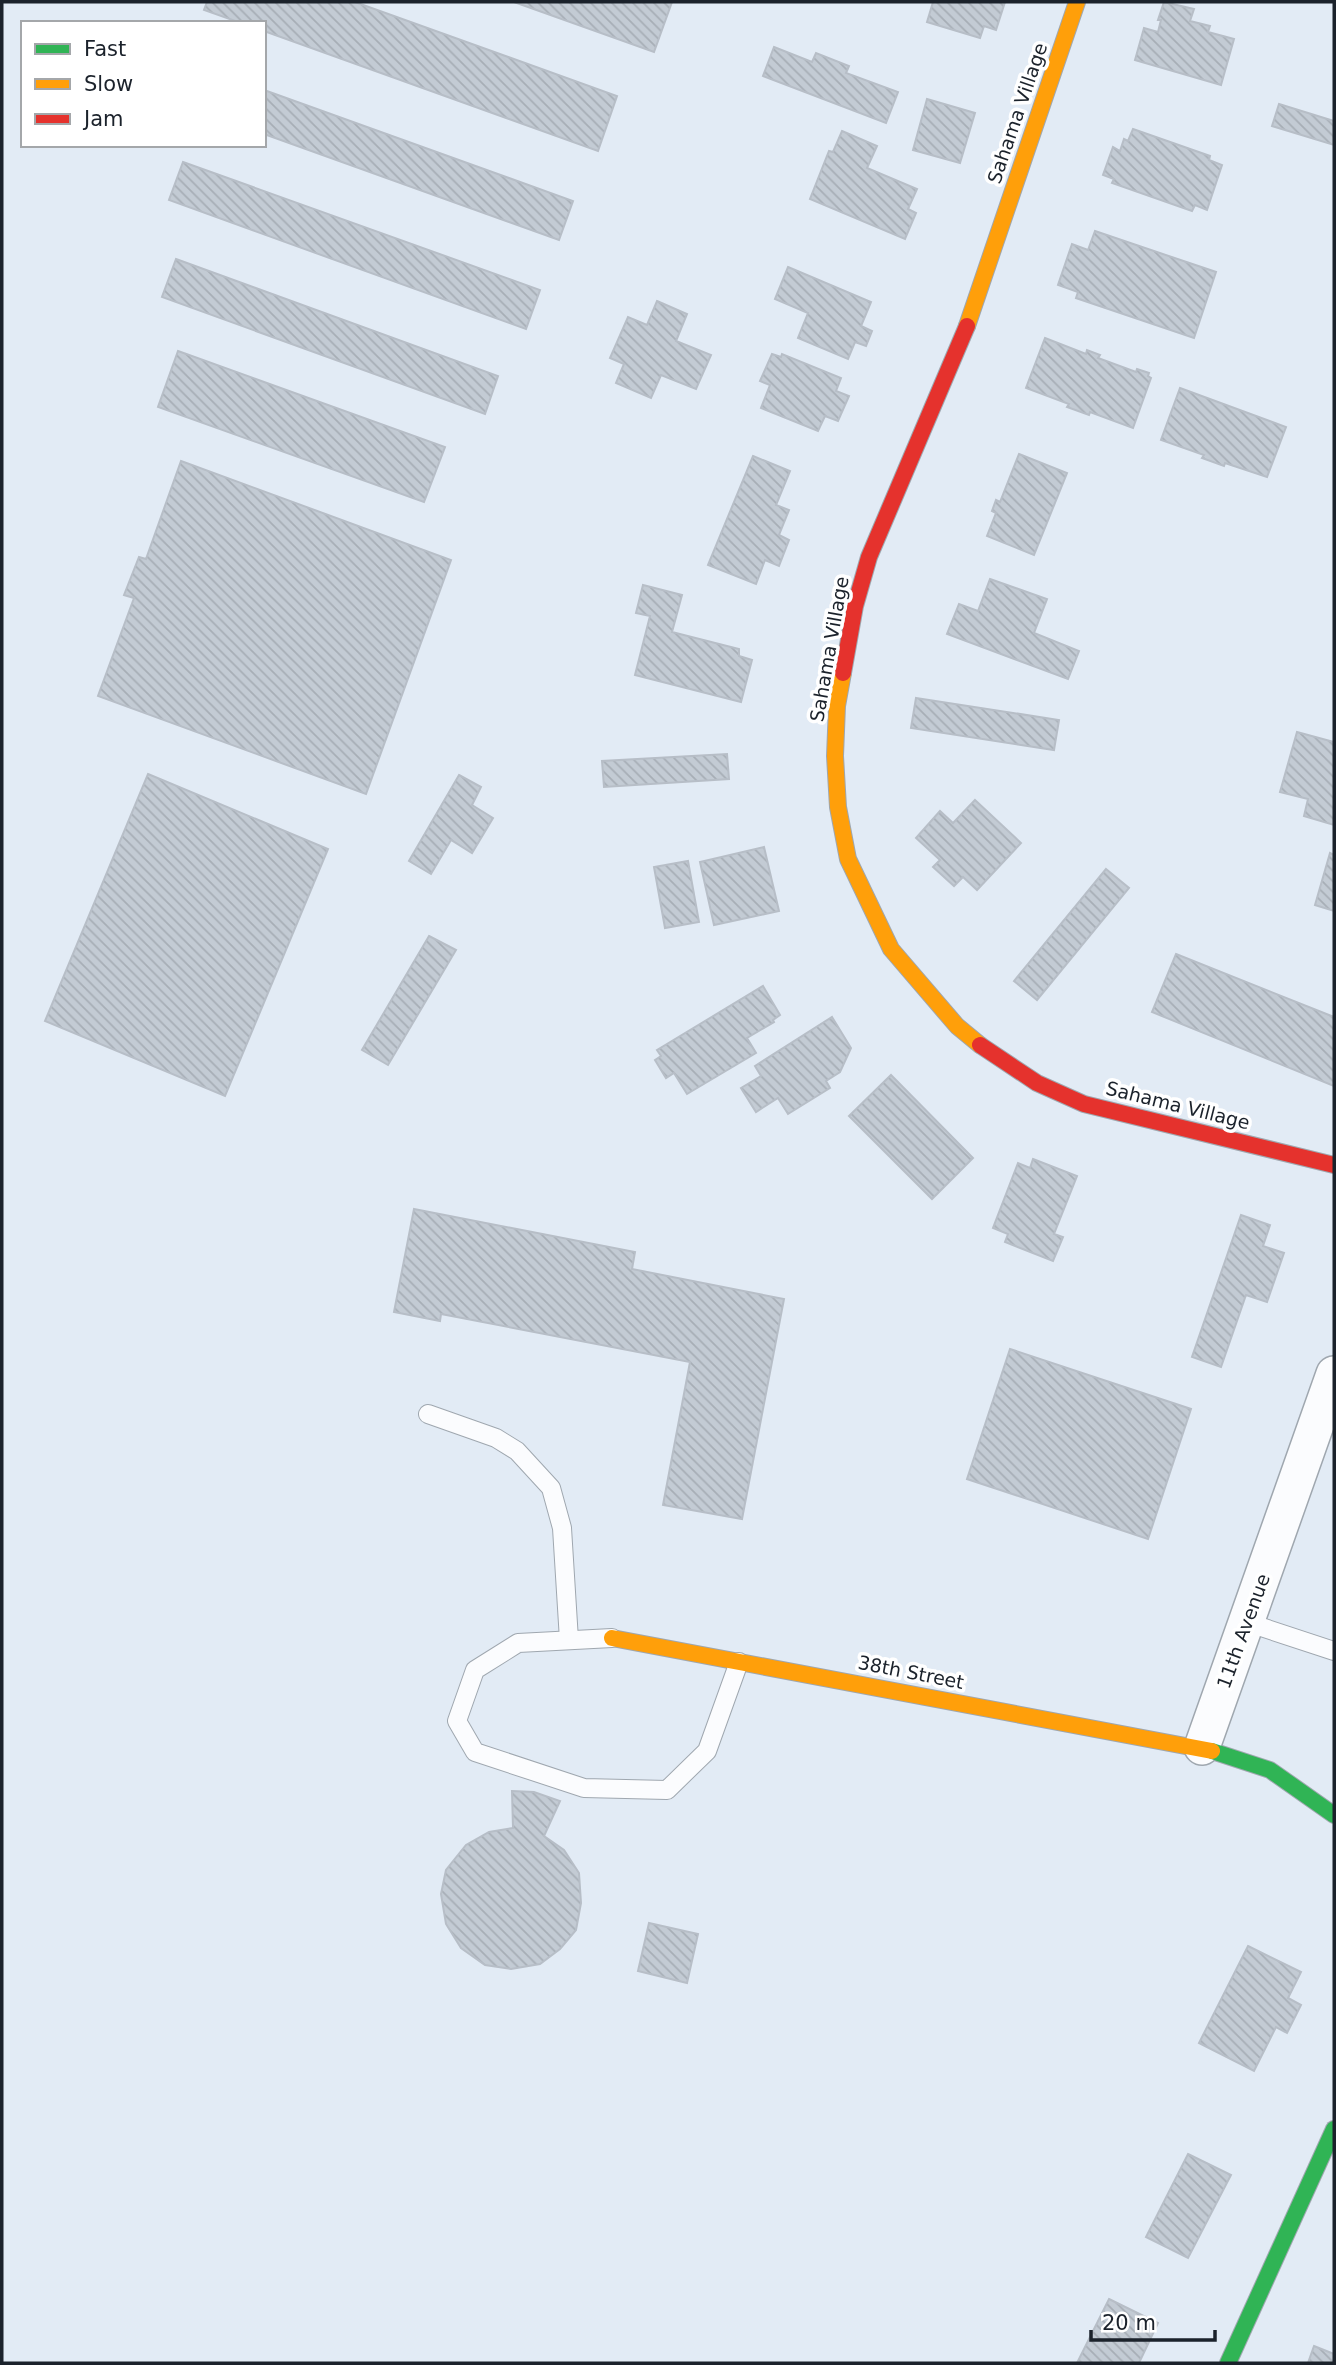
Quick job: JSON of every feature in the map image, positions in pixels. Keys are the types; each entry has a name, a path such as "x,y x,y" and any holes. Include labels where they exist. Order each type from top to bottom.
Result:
{"street":[{"name":"Sahama Village","path":"1077,2 966,328 869,558 855,606 837,706 835,756 838,807 848,859 891,950 923,989 957,1026 995,1056 1037,1083 1084,1104 1334,1165"},
{"name":"11th Avenue","path":"1202,1747 1334,1374"},
{"name":"38th Street","path":"611,1638 1202,1747"},
{"path":"1202,1747 1270,1770 1334,1815"},
{"path":"1228,2363 1334,2129"}],"lane":[{"path":"428,1414 496,1438 517,1451 551,1488 562,1528 569,1640"},
{"path":"1247,1622 1334,1651"},
{"path":"611,1638 518,1643 475,1670 457,1721 475,1752 584,1788 667,1790 707,1751 739,1661"}],"building":[{"path":"207,2 355,2 617,96 598,151 266,32 266,21 235,21 204,10"},
{"path":"514,2 672,2 654,52"},
{"path":"933,2 1005,2 996,30 984,26 980,38 927,22"},
{"path":"1164,2 1194,9 1190,21 1210,26 1208,32 1234,39 1221,85 1135,60 1144,28 1158,32 1161,20 1158,20"},
{"path":"774,47 812,62 816,53 849,66 846,73 898,92 886,123 763,76"},
{"path":"266,91 573,201 559,240 266,135"},
{"path":"927,99 975,113 960,163 913,150"},
{"path":"1279,104 1334,121 1334,145 1272,126"},
{"path":"1133,129 1210,156 1209,160 1222,165 1207,210 1195,205 1192,211 1112,183 1114,179 1103,175 1113,147 1120,151 1124,139 1128,141"},
{"path":"842,131 877,146 867,168 917,189 908,209 916,213 905,239 810,199 829,151 833,152"},
{"path":"183,162 540,290 526,329 169,200"},
{"path":"1095,231 1216,272 1194,338 1076,298 1078,292 1058,285 1072,244 1088,250"},
{"path":"176,259 498,376 485,414 162,297"},
{"path":"788,267 871,302 861,326 872,331 866,346 855,342 848,359 798,338 808,313 775,299"},
{"path":"657,301 687,314 676,341 711,355 696,389 661,375 651,398 616,383 624,364 610,358 628,317 647,325"},
{"path":"1045,338 1086,354 1087,350 1100,355 1098,358 1136,372 1137,369 1149,373 1151,378 1133,428 1090,412 1089,415 1067,407 1069,404 1026,388"},
{"path":"178,351 445,447 424,502 158,407"},
{"path":"772,354 781,357 782,354 841,378 836,391 849,396 838,421 825,416 818,431 761,408 770,385 760,381"},
{"path":"1180,388 1286,427 1267,477 1225,463 1224,466 1202,458 1204,455 1161,440"},
{"path":"1019,454 1067,473 1034,555 987,536 996,513 992,511 996,500 1000,502"},
{"path":"753,456 790,471 776,505 789,510 779,535 789,540 779,566 765,560 756,584 708,565"},
{"path":"181,461 451,560 366,794 98,696 134,598 124,595 139,557 146,559"},
{"path":"990,579 1047,599 1034,633 1079,651 1068,679 947,634 959,604 978,611"},
{"path":"643,585 682,595 672,632 739,649 739,656 752,660 741,702 635,675 650,616 636,613"},
{"path":"916,698 1059,720 1054,750 911,728"},
{"path":"1297,732 1334,742 1334,825 1304,816 1308,799 1280,792"},
{"path":"727,754 729,779 604,787 602,761"},
{"path":"148,774 328,849 225,1096 45,1021"},
{"path":"459,775 481,787 472,805 493,818 472,853 451,840 431,874 409,861"},
{"path":"975,800 1021,843 977,890 963,877 954,886 933,867 940,860 916,838 940,811 953,823"},
{"path":"764,847 779,911 714,925 700,862"},
{"path":"1330,853 1334,855 1334,911 1315,905"},
{"path":"688,861 699,922 665,928 654,867"},
{"path":"1106,869 1129,888 1037,1000 1014,981"},
{"path":"429,936 456,950 388,1065 362,1050"},
{"path":"1176,954 1334,1017 1334,1086 1152,1012"},
{"path":"763,986 780,1015 774,1022 747,1038 756,1053 687,1094 674,1073 666,1078 655,1060 661,1056 657,1050"},
{"path":"832,1017 851,1048 840,1072 826,1081 830,1088 788,1114 778,1098 756,1112 741,1088 761,1076 755,1066"},
{"path":"891,1075 973,1158 932,1199 849,1116"},
{"path":"1033,1159 1077,1176 1054,1234 1063,1237 1053,1261 1005,1242 1008,1234 993,1228 1018,1163 1030,1168"},
{"path":"414,1209 635,1252 632,1269 784,1299 742,1519 663,1505 690,1362 441,1314 440,1321 394,1312"},
{"path":"1241,1215 1270,1225 1263,1246 1284,1253 1267,1302 1246,1295 1221,1367 1192,1357"},
{"path":"1010,1349 1191,1409 1148,1539 967,1479"},
{"path":"512,1791 534,1792 560,1801 544,1836 564,1850 579,1873 581,1903 576,1930 560,1949 540,1964 511,1969 485,1965 461,1948 446,1924 441,1894 446,1870 466,1845 489,1832 513,1828"},
{"path":"649,1923 698,1934 687,1983 638,1971"},
{"path":"1248,1946 1301,1972 1288,1998 1301,2005 1287,2033 1276,2027 1254,2071 1199,2043"},
{"path":"1188,2154 1231,2175 1188,2258 1146,2237"},
{"path":"1109,2299 1158,2323 1139,2363 1077,2363"},
{"path":"1314,2346 1334,2354 1334,2363 1308,2363"}],"traffic: fast":[{"path":"1212,1751 1270,1770 1334,1815"},
{"path":"1228,2363 1334,2129"}],"traffic: slow":[{"path":"967,326 1077,2"},
{"path":"843,673 837,706 835,756 838,807 848,859 891,949 957,1026 980,1045"},
{"path":"612,1638 1212,1751"}],"traffic: jam":[{"path":"843,673 855,606 869,557 967,326"},
{"path":"980,1045 1037,1083 1084,1104 1334,1165"}]}
